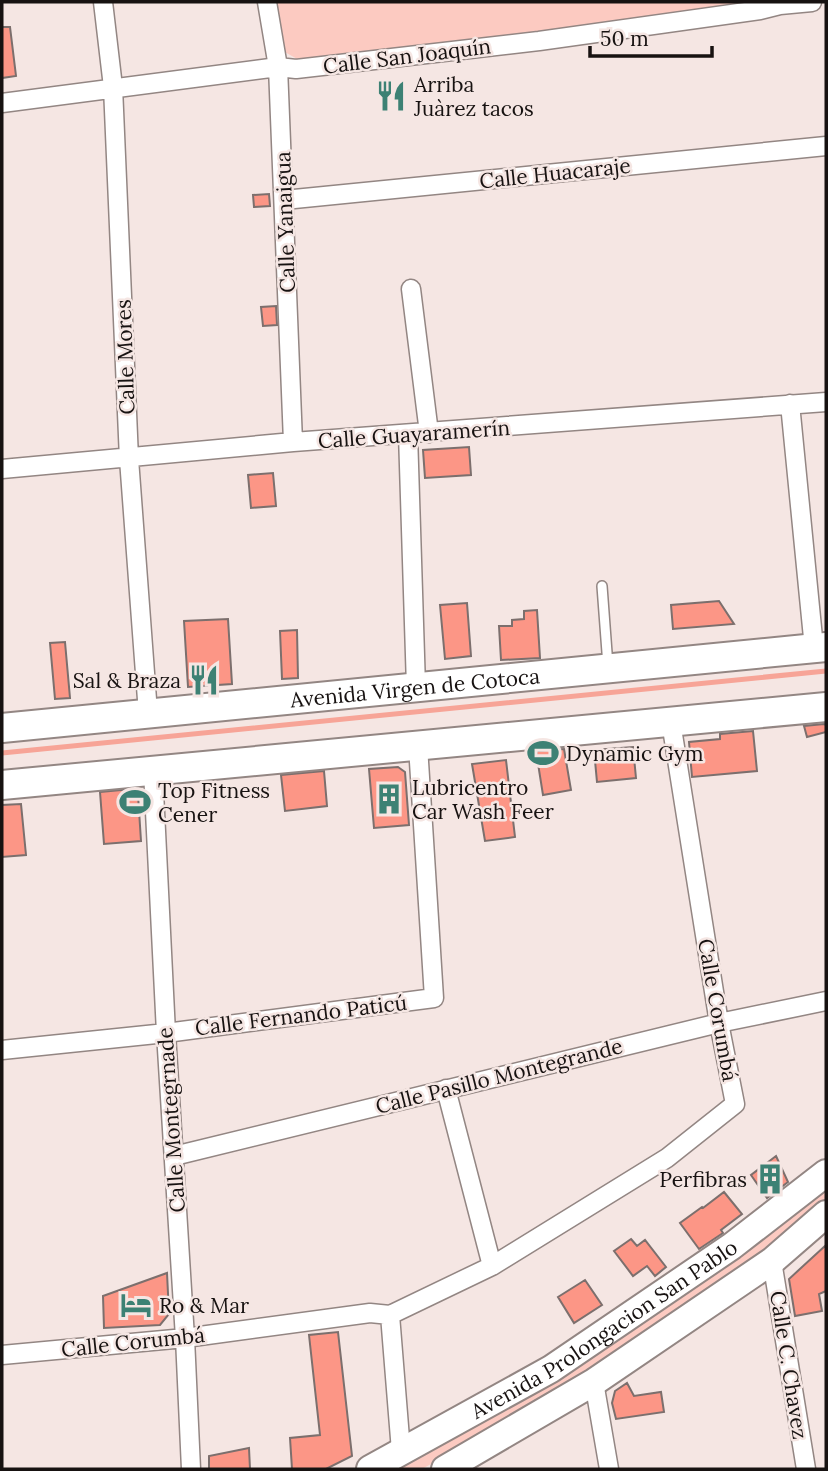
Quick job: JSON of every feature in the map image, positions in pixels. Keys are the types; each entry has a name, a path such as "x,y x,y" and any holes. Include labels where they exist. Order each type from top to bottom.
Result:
{"main road":[{"name":"Avenida Virgen de Cotoca","path":"2,728 820,648"},
{"path":"2,785 826,707"},
{"name":"Avenida Prolongacion San Pablo","path":"370,1469 551,1369 732,1246 826,1173"},
{"name":"Avenida Prolongacion San Pablo","path":"444,1469 594,1382 772,1261 826,1214"}],"street":[{"name":"Calle Mores","path":"103,2 113,87 129,459 148,713"},
{"name":"Calle Yanaigua","path":"267,2 278,67 293,442"},
{"name":"Calle San Joaquín","path":"2,103 278,67 296,69 539,41 760,10 771,4 812,2"},
{"name":"Calle Huacaraje","path":"284,200 826,146"},
{"path":"411,289 429,433"},
{"name":"Calle Guayaramerín","path":"2,470 293,442 826,402"},
{"path":"790,404 820,648"},
{"path":"408,434 416,687"},
{"name":"Calle Corumbá","path":"2,1355 185,1338 370,1313 390,1315 492,1266 667,1158 735,1104 719,1023 671,722"},
{"name":"Calle Fernando Paticú","path":"2,1050 433,998 418,746"},
{"name":"Calle Montegrnade","path":"153,771 191,1469"},
{"name":"Calle Pasillo Montegrande","path":"174,1156 719,1023 826,1001"},
{"path":"446,1088 492,1266"},
{"name":"Calle C. Chavez","path":"772,1261 806,1469"},
{"path":"390,1315 401,1451"},
{"path":"594,1382 609,1469"}],"lane":[{"path":"602,586 608,668"}],"shaded area":[{"path":"277,2 764,2 759,7 299,60 283,51"},
{"path":"826,1183 826,1201 749,1262 578,1382 422,1469 390,1469"}],"building":[{"path":"2,27 10,27 16,76 2,78"},
{"path":"269,194 270,206 254,207 253,195"},
{"path":"276,306 277,325 263,326 261,307"},
{"path":"469,447 471,475 425,478 423,450"},
{"path":"273,473 276,506 251,508 248,475"},
{"path":"719,601 734,624 673,629 671,605"},
{"path":"467,603 471,656 445,659 440,605"},
{"path":"537,610 540,658 501,660 499,626 512,626 512,620 524,619 524,611"},
{"path":"228,619 232,684 188,687 184,621"},
{"path":"297,630 298,678 282,679 280,631"},
{"path":"65,642 70,698 55,699 50,643"},
{"path":"824,724 826,732 807,737 804,726"},
{"path":"753,731 757,771 692,777 689,742 720,739 720,734"},
{"path":"633,747 636,778 597,782 594,750"},
{"path":"564,749 571,790 543,795 536,751"},
{"path":"506,760 515,837 485,841 472,764"},
{"name":"Lubricentro Car Wash Feer","path":"398,767 405,772 409,825 374,828 369,769"},
{"path":"324,771 327,806 285,811 281,775"},
{"path":"132,789 138,795 141,841 104,844 100,792"},
{"path":"21,804 26,855 2,857 2,805"},
{"name":"Perfibras","path":"776,1156 788,1182 767,1198 751,1175"},
{"path":"724,1192 742,1214 721,1230 723,1233 699,1249 680,1223"},
{"path":"631,1239 637,1246 645,1240 666,1267 655,1276 647,1266 633,1276 614,1251"},
{"path":"826,1245 826,1291 819,1294 822,1311 795,1316 789,1279"},
{"name":"Ro & Mar","path":"167,1273 169,1314 160,1325 104,1328 103,1296"},
{"path":"585,1280 602,1305 574,1323 558,1297"},
{"path":"338,1332 352,1456 326,1469 292,1469 290,1438 320,1435 309,1335"},
{"path":"627,1383 634,1396 661,1392 664,1412 616,1419 612,1403 615,1391"},
{"path":"249,1448 250,1469 209,1469 209,1456"}],"waterway":[{"path":"2,753 826,671"}],"place":[{"name":"Arriba Juàrez tacos","path":"391,96"},
{"name":"Sal & Braza","path":"204,680"},
{"name":"Dynamic Gym","path":"543,753"},
{"name":"Lubricentro Car Wash Feer","path":"389,799"},
{"name":"Top Fitness Cener","path":"135,802"},
{"name":"Perfibras","path":"770,1179"},
{"name":"Ro & Mar","path":"136,1305"}]}
